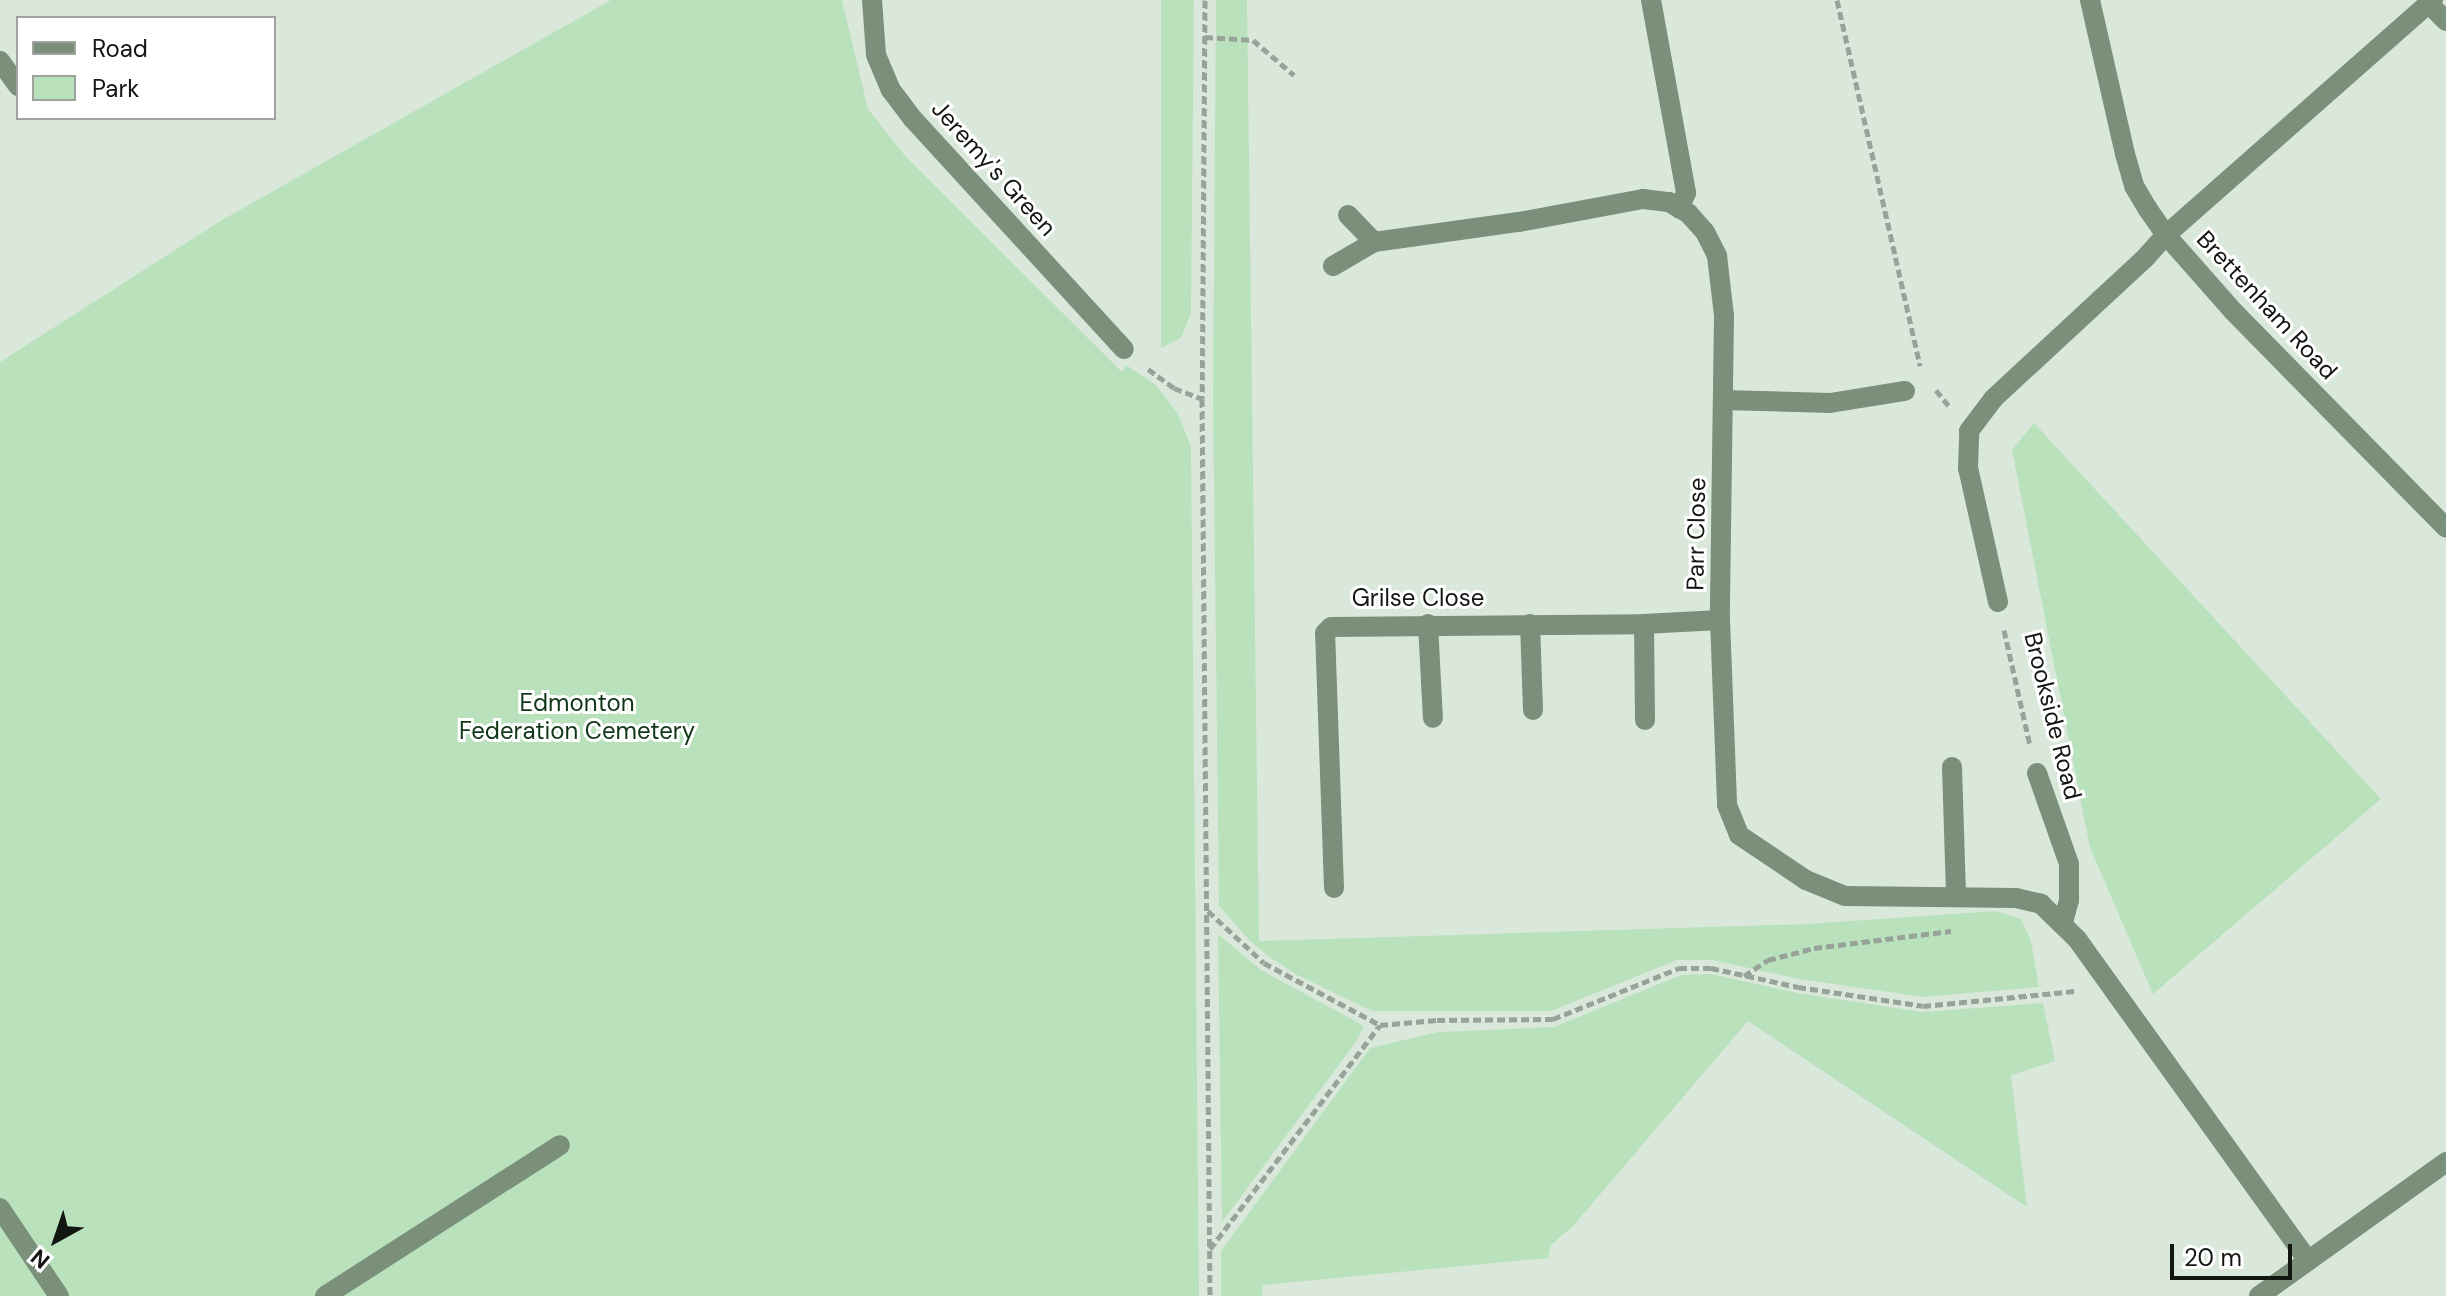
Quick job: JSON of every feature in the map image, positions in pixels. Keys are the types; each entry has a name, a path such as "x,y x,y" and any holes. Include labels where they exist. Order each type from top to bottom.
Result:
{"street":[{"name":"Jeremy's Green","path":"872,0 876,55 891,90 913,119 1124,349"},
{"path":"1333,266 1374,242 1519,222 1643,199 1669,202 1679,208 1686,193 1651,0"},
{"path":"1998,602 1968,468 1969,431 1994,398 2166,235 2134,186 2090,0"},
{"path":"2431,2 2446,21"},
{"name":"Brettenham Road","path":"2431,2 2166,235 2233,311 2446,528"},
{"path":"0,61 16,83"},
{"name":"Parr Close","path":"1679,208 1705,232 1717,256 1724,316 1720,620 1727,805 1739,835 1806,880 1845,896 2016,898 2041,904 2063,922"},
{"path":"1348,215 1374,242"},
{"path":"1723,400 1830,403 1905,391"},
{"name":"Grilse Close","path":"1334,888 1325,633 1340,624 1644,624 1720,620"},
{"path":"1428,624 1433,718"},
{"path":"1530,624 1533,710"},
{"path":"1644,624 1645,720"},
{"path":"1952,767 1956,896"},
{"name":"Brookside Road","path":"2037,773 2069,864 2069,900 2063,922"},
{"path":"2063,922 2308,1261"},
{"path":"325,1296 560,1145"},
{"path":"2259,1296 2446,1162"},
{"path":"0,1208 59,1296"}],"path":[{"path":"1205,0 1202,399 1210,1296"},
{"path":"1837,0 1921,371"},
{"path":"1205,37 1253,40 1294,75"},
{"path":"1124,349 1174,388 1202,399"},
{"path":"1931,383 1969,431"},
{"name":"Brookside Road","path":"1998,602 2037,773"},
{"path":"1207,910 1264,963 1380,1025 1437,1020 1553,1019 1679,968 1711,968 1923,1006 2113,989"},
{"path":"1743,976 1768,960 1814,948 1959,930"},
{"path":"1210,1250 1380,1025"}],"green space":[{"name":"Edmonton Federation Cemetery","path":"611,0 842,0 868,109 906,157 1122,372 1126,365 1156,385 1178,414 1191,447 1199,1296 0,1296 0,362 222,220"},
{"path":"1161,0 1194,0 1191,313 1181,338 1161,348"},
{"path":"1216,0 1247,0 1259,941 1807,924 1996,911 2021,919 2031,941 2039,987 1923,997 1799,979 1712,960 1677,960 1551,1011 1372,1011 1297,975 1268,956 1219,906 1213,399"},
{"path":"2034,423 2381,799 2153,994 2090,848 2012,450"},
{"path":"1218,934 1261,970 1364,1026 1355,1043 1222,1222"},
{"path":"1711,974 1797,993 1922,1012 2043,1003 2055,1061 2011,1075 2027,1207 1748,1021 1574,1225 1551,1245 1548,1258 1263,1285 1262,1296 1221,1296 1221,1251 1370,1048 1438,1032 1554,1027 1681,975"}]}
